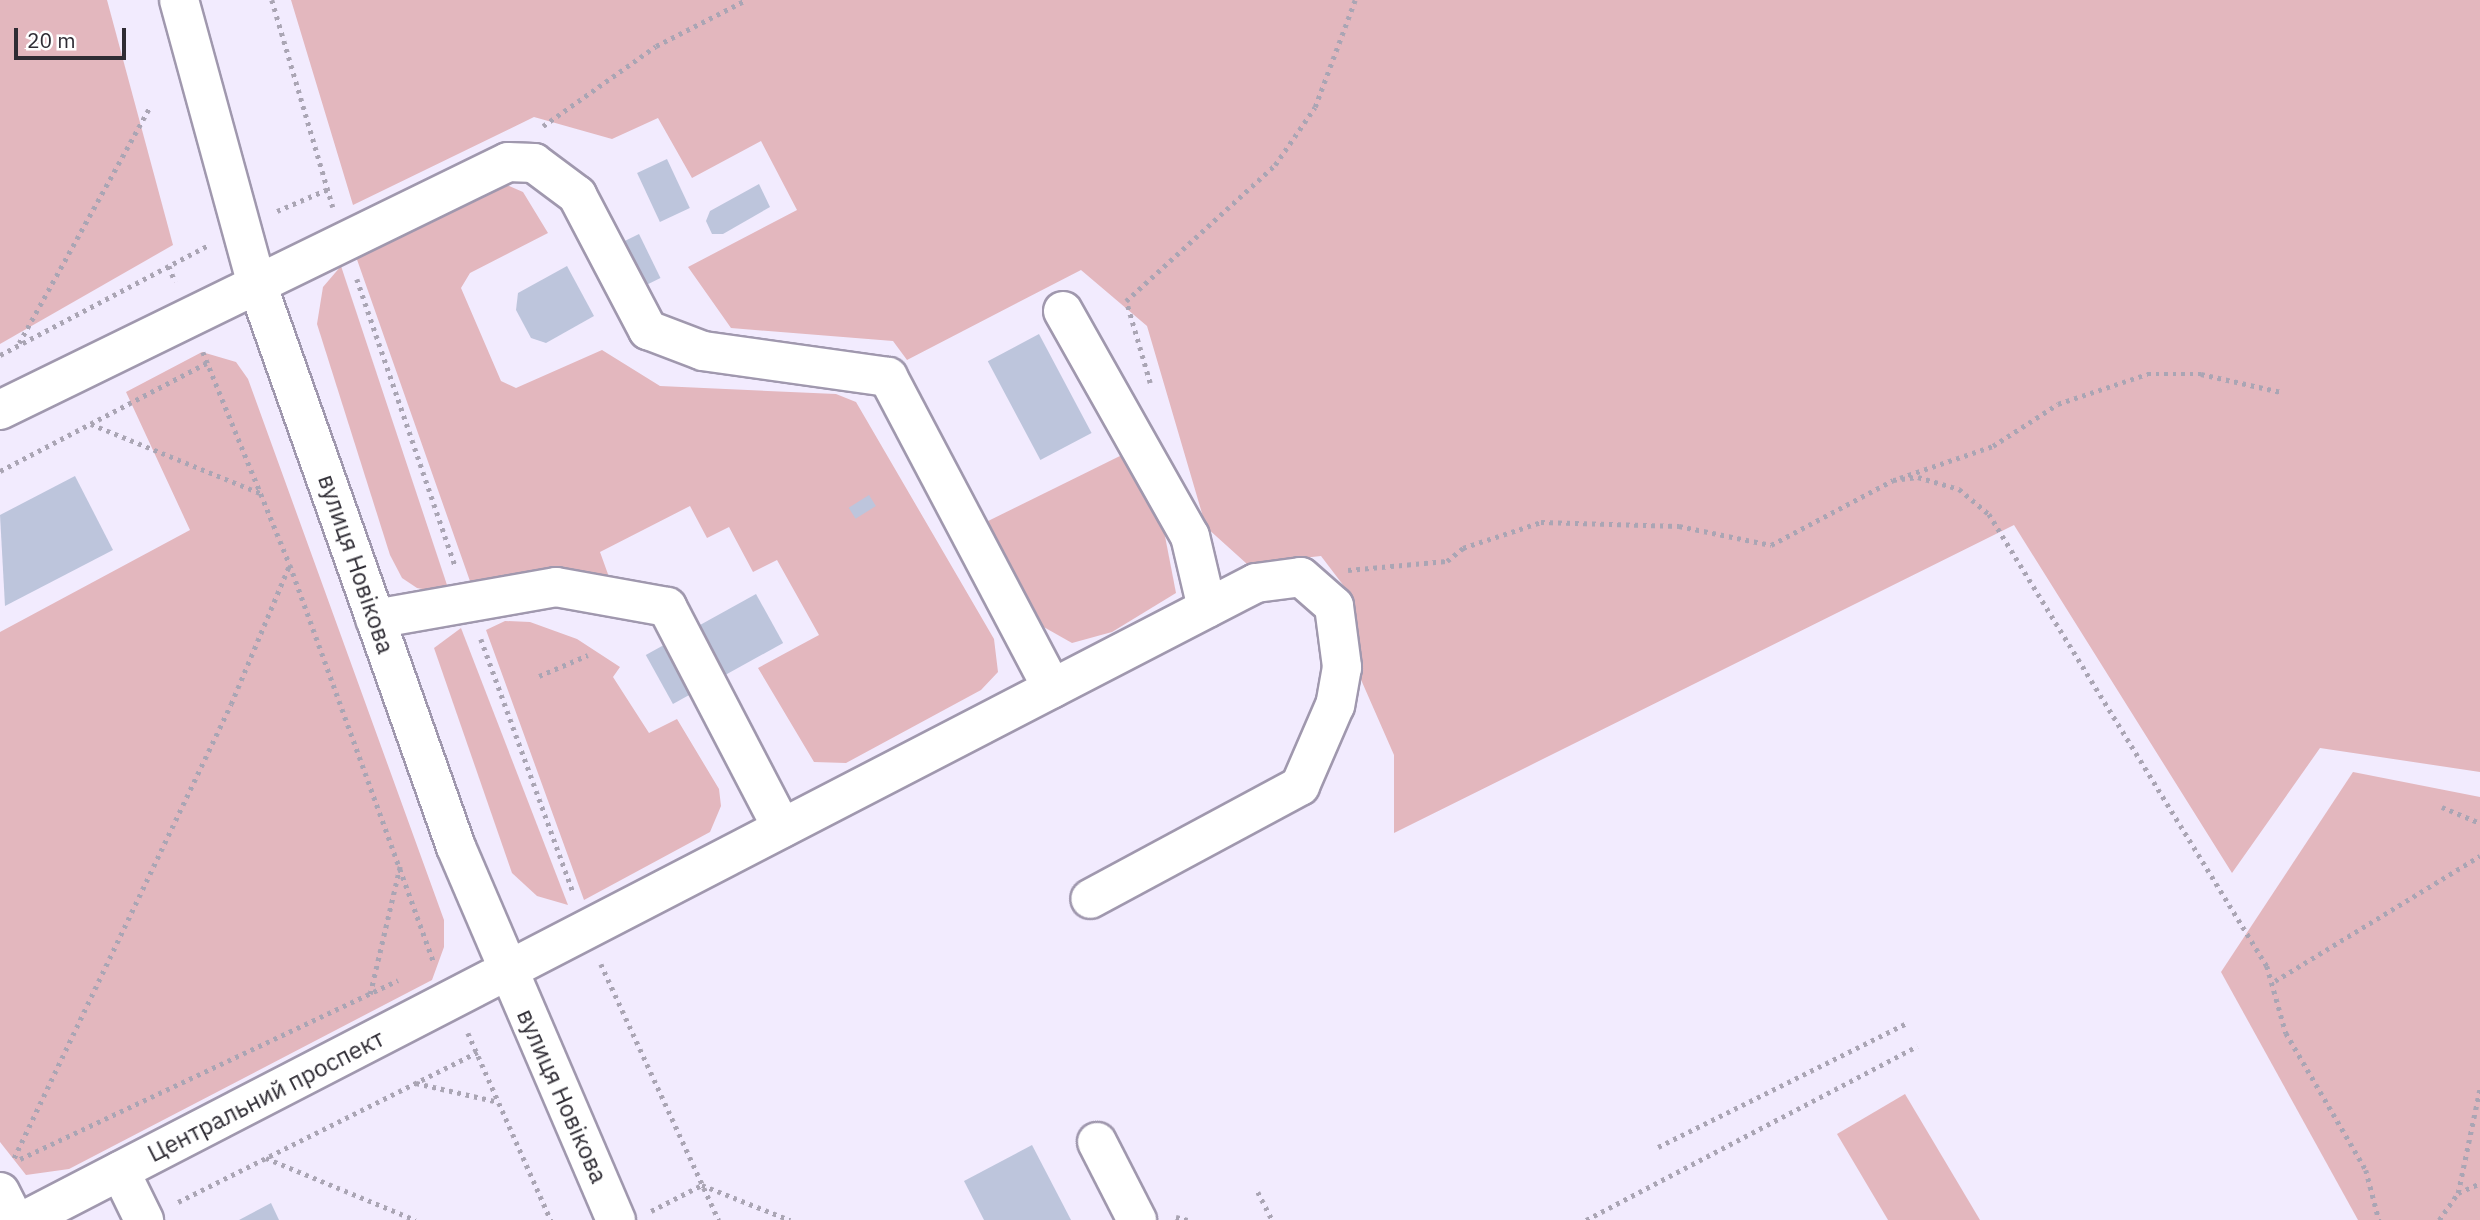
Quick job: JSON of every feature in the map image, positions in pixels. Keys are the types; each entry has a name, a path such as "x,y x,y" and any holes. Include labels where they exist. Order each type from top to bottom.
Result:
{"main road":[{"name":"вулиця Новікова","path":"179,0 256,281 456,847 507,972 631,1217"},
{"path":"0,410 256,281 508,162 534,163 577,195 648,330 704,351 888,377 1052,688"},
{"path":"1063,311 1190,536 1207,608"},
{"name":"Центральний проспект","path":"25,1220 1256,583 1301,577 1313,588"},
{"path":"375,619 556,587 667,607 782,828"},
{"path":"1090,899 1300,786 1335,705 1342,667 1334,606 1313,588"},
{"path":"1097,1142 1137,1220"},
{"path":"120,1171 155,1214"},
{"path":"0,1192 14,1220"}],"path":[{"path":"508,162 560,109 585,101 600,82 708,14 746,0"},
{"path":"1152,388 1126,301 1275,165 1315,107 1355,0"},
{"path":"18,345 149,108"},
{"path":"304,200 328,189"},
{"path":"0,355 189,256"},
{"path":"169,266 289,565 436,962 551,1220"},
{"path":"0,471 207,363"},
{"path":"1313,588 1368,563 1447,561 1463,548 1541,522 1679,526 1771,545 1893,480 1993,446 2058,404 2147,374 2201,374 2281,391"},
{"path":"90,424 260,494"},
{"path":"1893,480 1918,477 1959,489 1989,514 2274,981 2286,1033 2366,1170 2379,1220"},
{"path":"289,565 231,704 11,1163 403,978"},
{"path":"539,677 588,655"},
{"path":"2442,807 2480,823"},
{"path":"2274,981 2480,856"},
{"path":"368,1004 401,865"},
{"path":"425,967 436,962"},
{"path":"1658,1147 1908,1023"},
{"path":"1587,1220 1917,1046"},
{"path":"155,1214 478,1052"},
{"path":"416,1083 500,1102"},
{"path":"2439,1220 2458,1193 2480,1088"},
{"path":"266,1158 416,1220"},
{"path":"2458,1193 2480,1183"},
{"path":"631,1217 702,1185 790,1220"},
{"path":"1258,1192 1272,1220"}],"shaded area":[{"path":"0,0 107,0 173,245 0,344"},
{"path":"291,0 2480,0 2480,772 2320,748 2232,873 2014,525 1394,833 1394,755 1355,666 1353,598 1321,556 1247,564 1206,527 1147,326 1081,270 907,360 893,341 731,328 688,267 797,210 761,141 692,178 658,118 612,139 534,117 353,205"},
{"path":"502,183 523,192 548,233 470,273 461,288 501,381 516,388 602,350 660,386 836,394 856,402 994,639 998,672 981,690 846,763 814,762 758,668 819,635 777,560 753,572 729,527 707,538 690,506 600,552 609,577 471,584 354,251"},
{"path":"341,266 450,594 417,588 402,578 390,555 317,324 323,287"},
{"path":"202,352 236,362 248,379 444,920 444,947 432,980 69,1169 26,1175 0,1142 0,632 190,530 126,392"},
{"path":"1126,453 1164,531 1176,593 1112,632 1072,643 1026,617 982,524"},
{"path":"505,621 530,622 577,639 620,667 613,677 649,733 677,719 719,789 721,806 710,832 584,900 486,630"},
{"path":"461,628 568,905 537,896 512,873 434,648"},
{"path":"2353,772 2480,797 2480,1220 2358,1220 2221,972"},
{"path":"1905,1094 1980,1220 1888,1220 1837,1134"}],"building":[{"path":"667,159 690,208 660,222 637,173"},
{"path":"759,184 770,207 723,234 712,234 706,221 710,211"},
{"path":"639,234 660,278 634,291 612,247"},
{"path":"567,266 594,316 546,343 531,338 516,310 518,293"},
{"path":"1039,334 1092,433 1040,460 988,361"},
{"path":"75,476 113,550 5,606 0,515"},
{"path":"869,495 876,506 856,519 849,508"},
{"path":"756,594 783,643 673,704 646,655"},
{"path":"1032,1145 1071,1220 984,1220 964,1181"},
{"path":"271,1203 279,1220 239,1220"}]}
